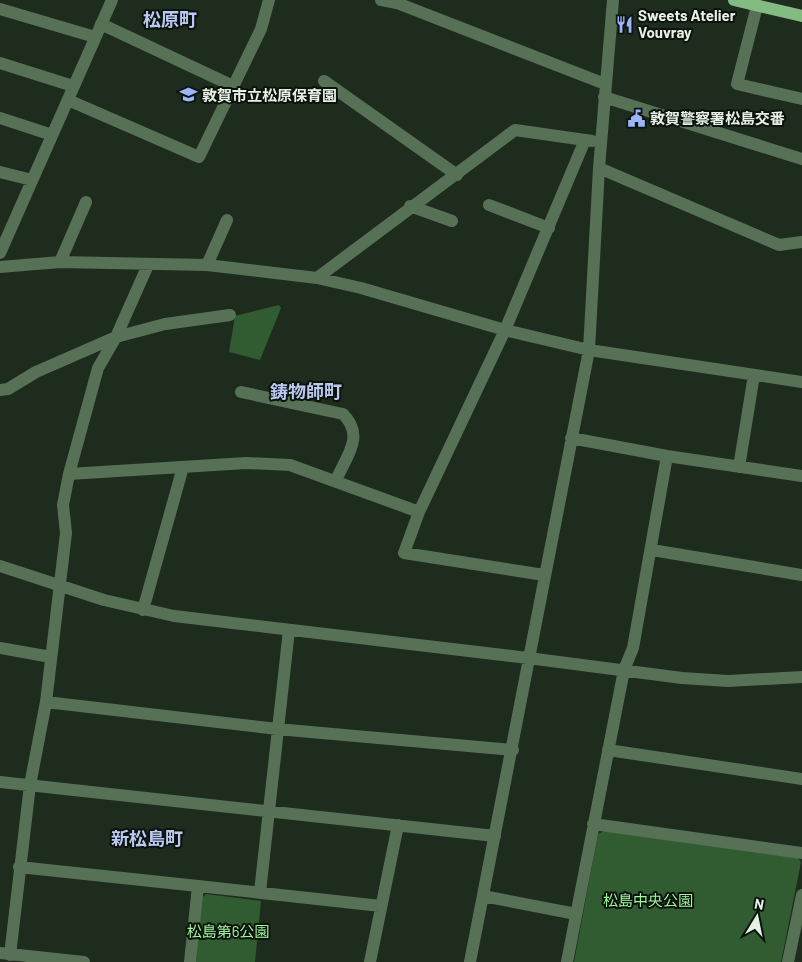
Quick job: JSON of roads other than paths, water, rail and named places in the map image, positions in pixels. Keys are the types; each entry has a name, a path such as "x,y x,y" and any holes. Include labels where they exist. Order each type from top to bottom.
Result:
{"main road":[{"path":"734,0 802,16"}],"street":[{"path":"0,253 3,235 32,180 112,0"},
{"path":"68,100 199,157 261,29 269,0"},
{"path":"380,0 397,3 606,84"},
{"path":"470,962 513,750 544,575 590,350 599,168 613,0"},
{"path":"757,6 737,84 802,99"},
{"path":"0,9 95,37"},
{"path":"101,24 233,86"},
{"path":"0,63 73,86"},
{"path":"324,80 457,175"},
{"path":"604,97 802,159"},
{"path":"0,118 52,135"},
{"path":"317,278 410,206 457,175 515,130 602,142"},
{"path":"544,575 404,553 419,512 505,330 585,140"},
{"path":"599,168 779,245 802,242"},
{"path":"0,172 32,180"},
{"path":"60,262 86,202"},
{"path":"489,205 549,228"},
{"path":"410,206 452,221"},
{"path":"207,264 227,220"},
{"path":"0,267 60,262 148,265 207,264 317,278 505,330 590,350 802,382"},
{"path":"84,962 5,954 30,785 46,702 66,533 63,505 69,474 98,368 116,337 148,265"},
{"path":"0,390 8,389 36,372 116,337 166,324 230,315"},
{"path":"739,467 754,375"},
{"path":"241,392 342,414 353,424 354,438 336,480"},
{"path":"571,438 668,456 802,476"},
{"path":"567,962 624,670 633,648 668,456"},
{"path":"69,474 246,463 290,465 336,480 419,512"},
{"path":"144,610 183,467"},
{"path":"652,550 802,575"},
{"path":"0,566 104,600 174,616 682,678 728,681 802,677"},
{"path":"260,892 289,630"},
{"path":"0,648 51,657"},
{"path":"46,702 277,729 513,750"},
{"path":"608,750 802,780"},
{"path":"0,782 495,836"},
{"path":"370,962 398,824"},
{"path":"593,824 802,853"},
{"path":"19,867 381,906"},
{"path":"190,962 198,886"},
{"path":"788,962 797,946 802,895"},
{"path":"483,896 576,914"}],"place":[{"name":"Sweets Atelier Vouvray","path":"624,24"},
{"name":"敦賀市立松原保育園","path":"188,95"},
{"name":"敦賀警察署松島交番","path":"636,118"}],"district":[{"name":"松原町","path":"170,19"},
{"name":"鋳物師町","path":"306,391"},
{"name":"新松島町","path":"147,838"}],"park label":[{"name":"松島中央公園","path":"648,900"},
{"name":"松島第6公園","path":"228,931"}]}
